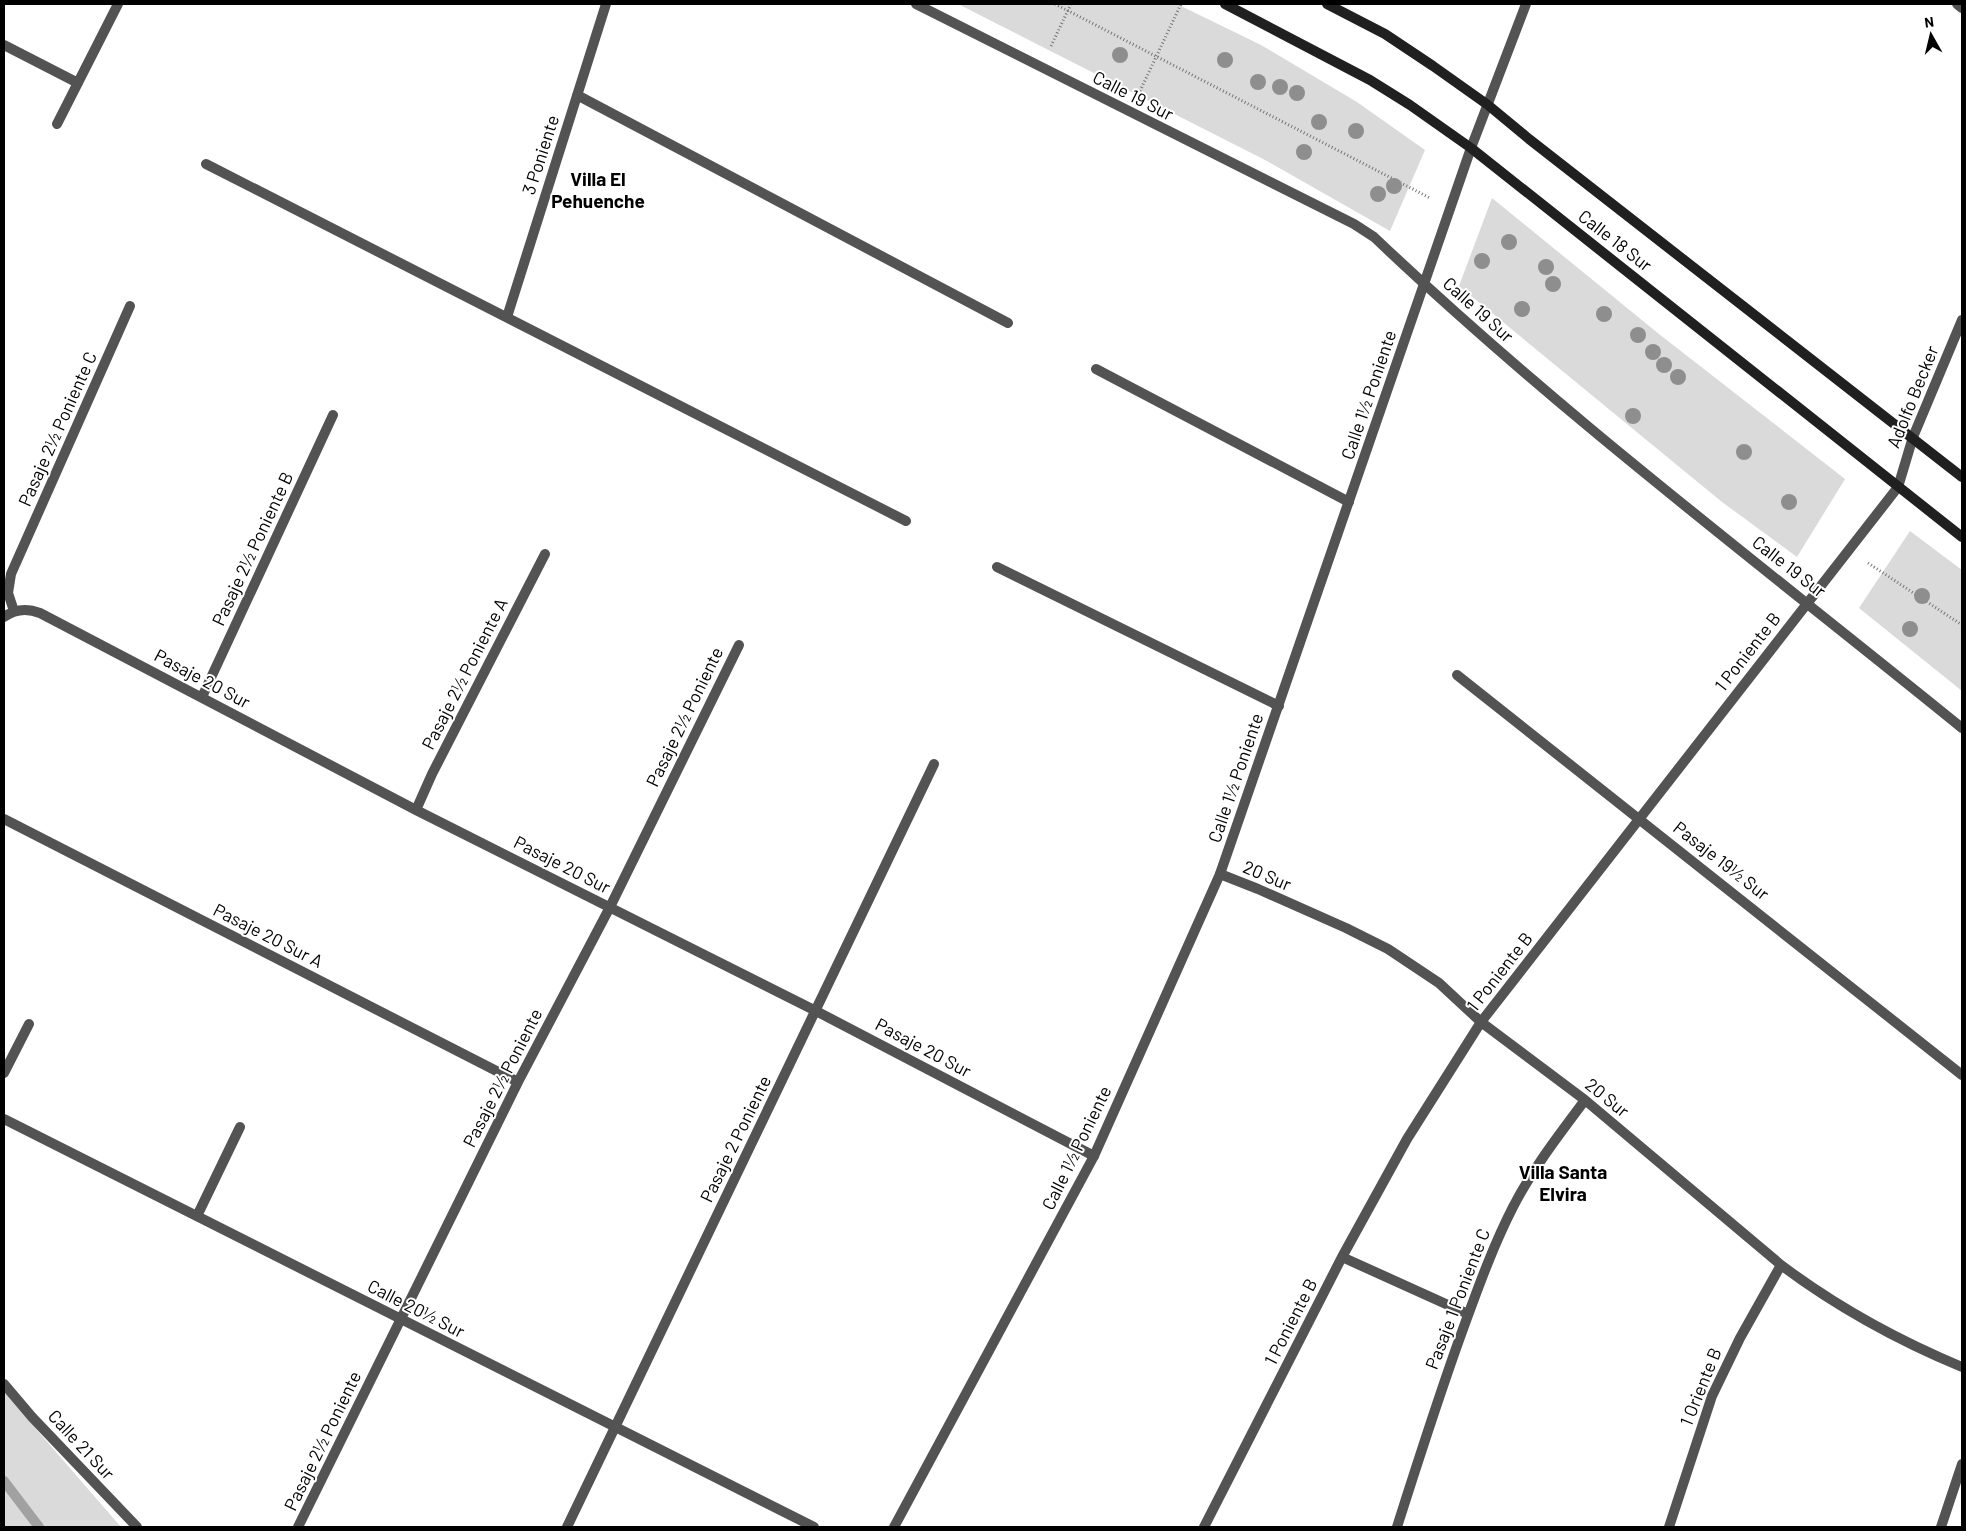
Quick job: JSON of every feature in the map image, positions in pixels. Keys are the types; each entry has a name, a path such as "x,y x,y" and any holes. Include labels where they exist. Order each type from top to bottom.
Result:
{"main road":[{"name":"Calle 18 Sur","path":"1225,4 1370,80 1472,148 1962,537"},
{"name":"Calle 18 Sur","path":"1327,4 1385,34 1488,105 1962,477"}],"street":[{"path":"56,124 118,4"},
{"name":"3 Poniente","path":"506,317 606,4"},
{"name":"Calle 19 Sur","path":"916,4 1354,224 1374,237 1538,385 1962,728"},
{"name":"Calle 1½ Poniente","path":"894,1527 1094,1156 1220,874 1450,209 1526,4"},
{"path":"1957,4 1962,8"},
{"path":"4,44 78,83"},
{"path":"577,95 1008,323"},
{"path":"206,164 906,521"},
{"name":"Pasaje 2½ Poniente C","path":"14,611 8,593 11,574 130,306"},
{"name":"Adolfo Becker","path":"1898,487 1912,437 1962,320"},
{"path":"1096,369 1349,502"},
{"name":"Pasaje 2½ Poniente B","path":"202,697 333,415"},
{"name":"1 Poniente B","path":"1204,1527 1342,1258 1407,1139 1481,1022 1898,487"},
{"name":"Pasaje 2½ Poniente A","path":"416,810 432,774 544,554"},
{"path":"997,567 1279,706"},
{"name":"Pasaje 20 Sur","path":"14,611 32,610 40,613 416,810 816,1011 1094,1156"},
{"path":"4,617 14,611"},
{"name":"Pasaje 2½ Poniente","path":"298,1527 518,1082 610,908 739,645"},
{"name":"Pasaje 19½ Sur","path":"1457,675 1640,818 1962,1075"},
{"name":"Pasaje 2 Poniente","path":"568,1527 934,764"},
{"name":"Pasaje 20 Sur A","path":"4,819 518,1082"},
{"name":"20 Sur","path":"1220,874 1311,912 1388,949 1439,983 1481,1022 1585,1100 1781,1265 1837,1304 1872,1325 1962,1367"},
{"path":"4,1073 29,1024"},
{"name":"Pasaje 1 Poniente C","path":"1397,1527 1431,1420 1480,1279 1512,1208 1542,1157 1585,1100"},
{"name":"Calle 20½ Sur","path":"4,1119 814,1527"},
{"path":"198,1216 240,1126"},
{"path":"1342,1258 1468,1314"},
{"name":"1 Oriente B","path":"1669,1527 1712,1396 1736,1346 1781,1265"},
{"name":"Calle 21 Sur","path":"4,1384 44,1430 137,1527"},
{"path":"1942,1527 1962,1464"}],"path":[{"path":"1055,4 1450,209"},
{"path":"1041,67 1071,4"},
{"path":"1130,113 1181,4"},
{"path":"1848,551 1962,625"}],"shaded area":[{"path":"958,4 1177,4 1261,45 1357,102 1425,150 1390,231 1265,160"},
{"path":"1492,198 1659,334 1845,479 1797,557 1722,502 1459,286"},
{"path":"1910,531 1962,570 1962,691 1859,608"},
{"path":"4,1392 121,1527 4,1527"}],"waterway":[{"path":"4,1481 39,1527"}],"district":[{"name":"Villa El Pehuenche","path":"598,190"},
{"name":"Villa Santa Elvira","path":"1563,1183"}]}
